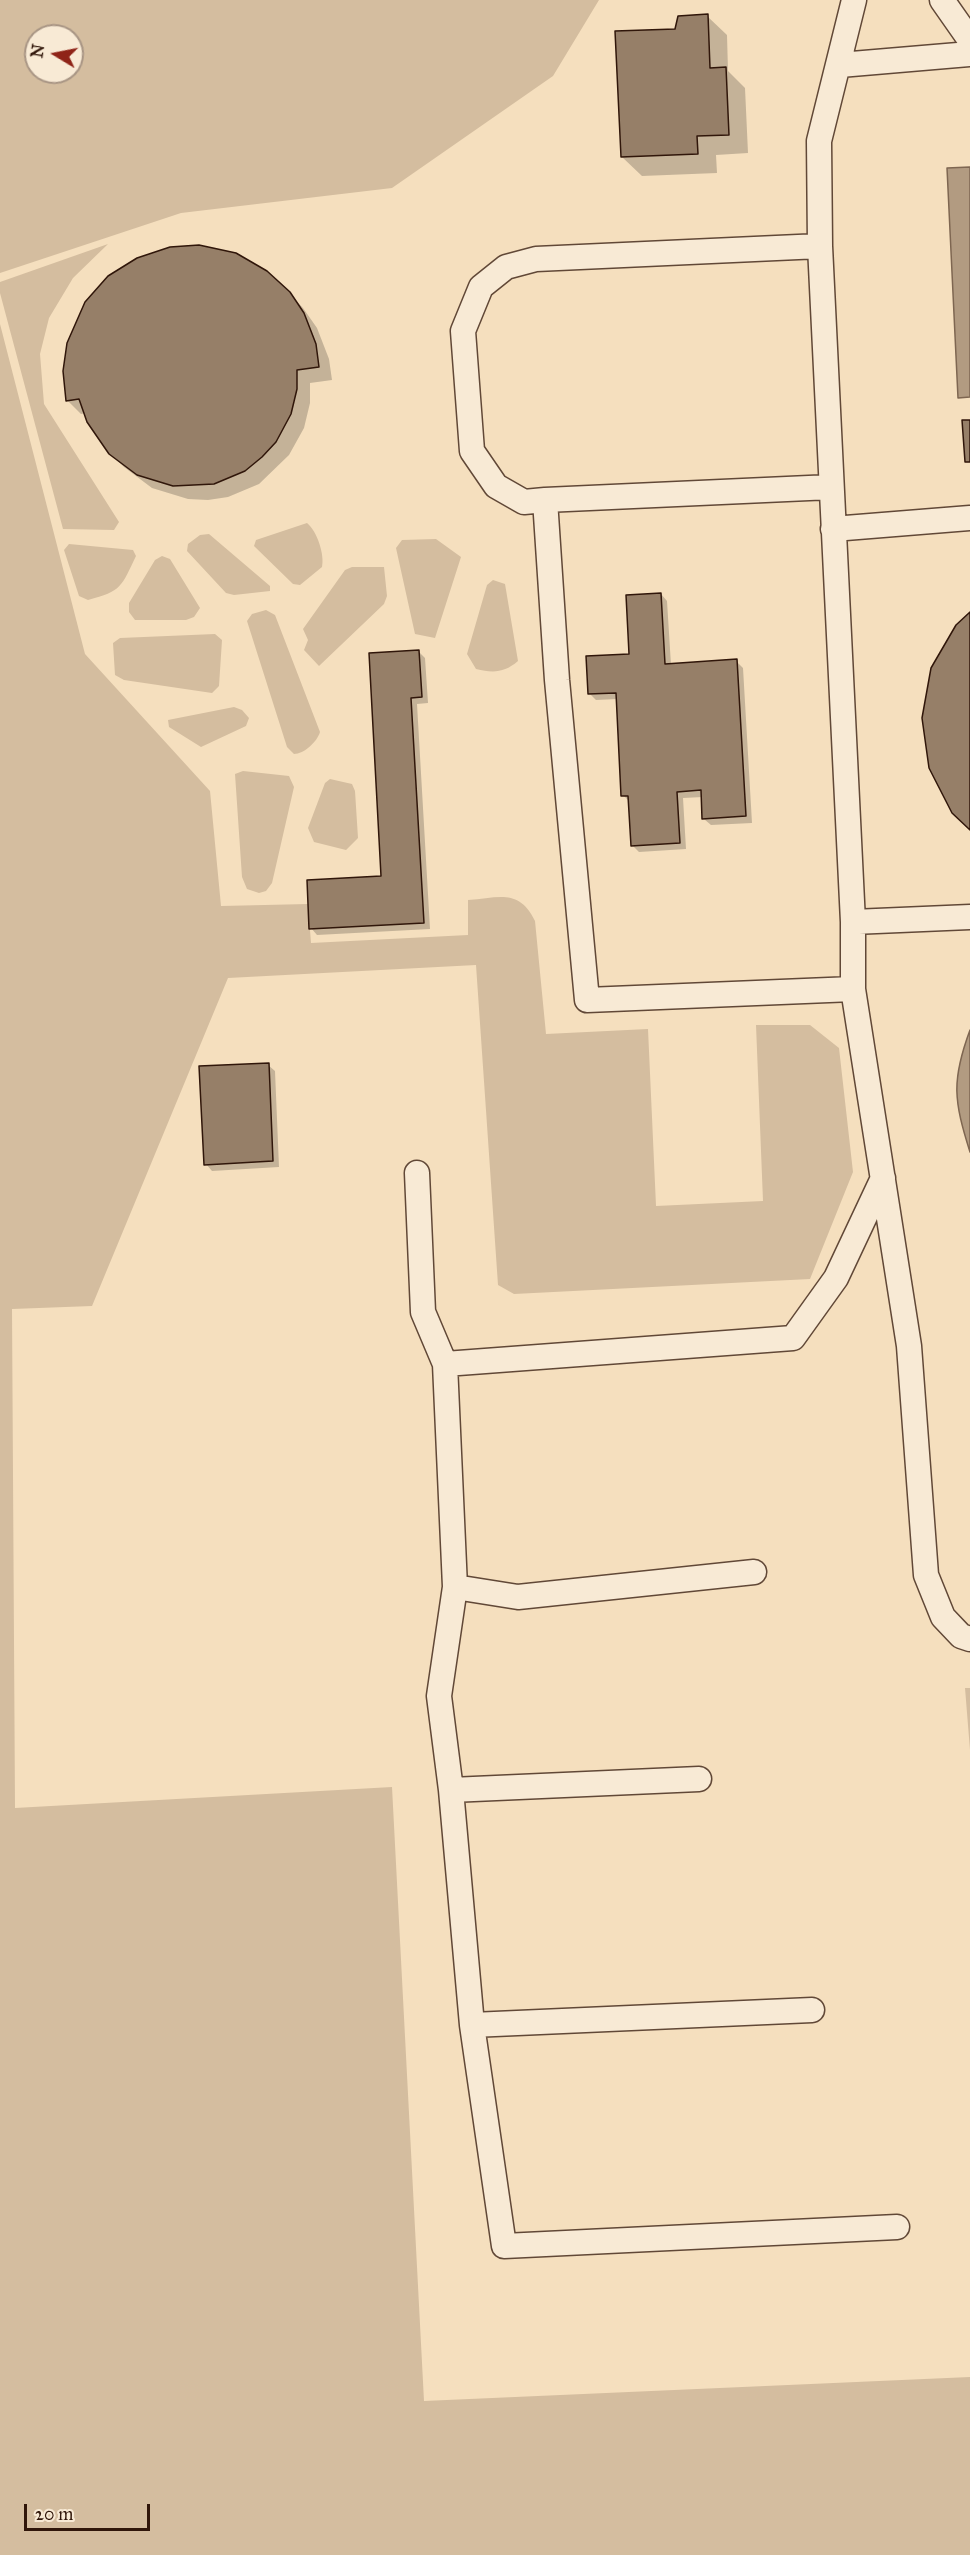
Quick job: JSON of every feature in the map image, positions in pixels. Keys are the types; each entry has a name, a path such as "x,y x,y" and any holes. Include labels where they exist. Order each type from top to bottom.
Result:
{"lane":[{"path":"854,0 840,65 819,141 820,246 853,922 853,989 909,1346 926,1575 943,1617 961,1636 970,1639"},
{"path":"942,0 970,40"},
{"path":"840,65 970,54"},
{"path":"820,246 536,259 506,267 481,288 463,331 472,451 496,486 524,502 831,487"},
{"path":"545,500 557,680 587,1000 853,989"},
{"path":"833,529 970,518"},
{"path":"853,922 970,917"},
{"path":"417,1173 423,1312 445,1364 455,1587 439,1696 451,1790 471,2025 504,2246 897,2227"},
{"path":"445,1364 793,1338 836,1278 883,1178"},
{"path":"455,1587 518,1597 754,1572"},
{"path":"451,1790 699,1779"},
{"path":"471,2025 812,2010"}],"shaded area":[{"path":"0,0 599,0 553,76 392,188 181,213 0,273"},
{"path":"970,167 970,397 958,398 947,168"},
{"path":"108,244 73,278 49,318 40,354 44,404 119,522 114,530 63,529 0,293 0,282"},
{"path":"0,324 85,654 210,791 221,906 308,904 311,943 468,935 468,900 499,897 515,899 529,911 535,921 546,1034 648,1029 656,1206 763,1201 756,1025 810,1025 839,1048 853,1172 810,1279 514,1294 498,1285 476,965 228,978 92,1306 12,1309 15,1808 392,1787 424,2401 970,2377 970,2555 0,2555"},
{"path":"307,523 319,544 322,567 300,585 293,584 254,546 256,540"},
{"path":"209,534 270,586 270,591 234,595 226,593 187,551 188,544 200,535"},
{"path":"436,539 461,557 435,638 415,634 396,548 402,540"},
{"path":"69,544 133,550 136,556 119,586 108,594 88,600 79,596 64,550"},
{"path":"162,556 170,559 200,608 194,617 186,620 135,620 129,612 129,603 155,560"},
{"path":"352,567 384,567 387,596 384,604 319,666 304,650 308,640 303,629 345,570"},
{"path":"493,580 505,584 518,661 503,670 488,671 476,669 467,654 487,585"},
{"path":"266,610 275,615 320,732 310,747 294,754 287,747 247,621 252,614"},
{"path":"215,634 222,640 219,686 212,693 124,680 115,675 113,643 120,638"},
{"path":"234,707 242,710 249,718 246,726 201,747 169,727 168,720"},
{"path":"243,771 289,776 294,787 272,883 266,891 259,893 247,889 242,877 235,774"},
{"path":"330,779 352,784 355,791 358,838 346,850 314,842 308,828 325,783"},
{"path":"970,1030 970,1152 958,1104 957,1078"},
{"path":"965,1688 970,1688 970,1750"}],"building":[{"path":"708,14 710,68 726,67 729,135 697,136 698,154 621,157 615,31 675,29 678,16"},
{"path":"199,245 236,253 267,271 290,292 304,313 316,344 319,367 297,370 297,389 291,414 276,442 245,471 214,484 173,486 137,475 109,454 87,422 79,399 66,401 63,371 67,343 85,302 108,276 137,258 170,247"},
{"path":"962,420 970,420 970,462 965,462"},
{"path":"661,593 665,664 737,659 746,816 702,819 701,790 677,792 680,843 631,846 628,796 621,796 616,693 588,694 586,656 629,654 626,595"},
{"path":"970,612 970,830 952,813 929,768 922,718 931,668 956,625"},
{"path":"419,650 422,697 411,698 424,923 309,929 307,880 381,876 369,653"},
{"path":"269,1063 273,1161 204,1165 199,1066"}]}
